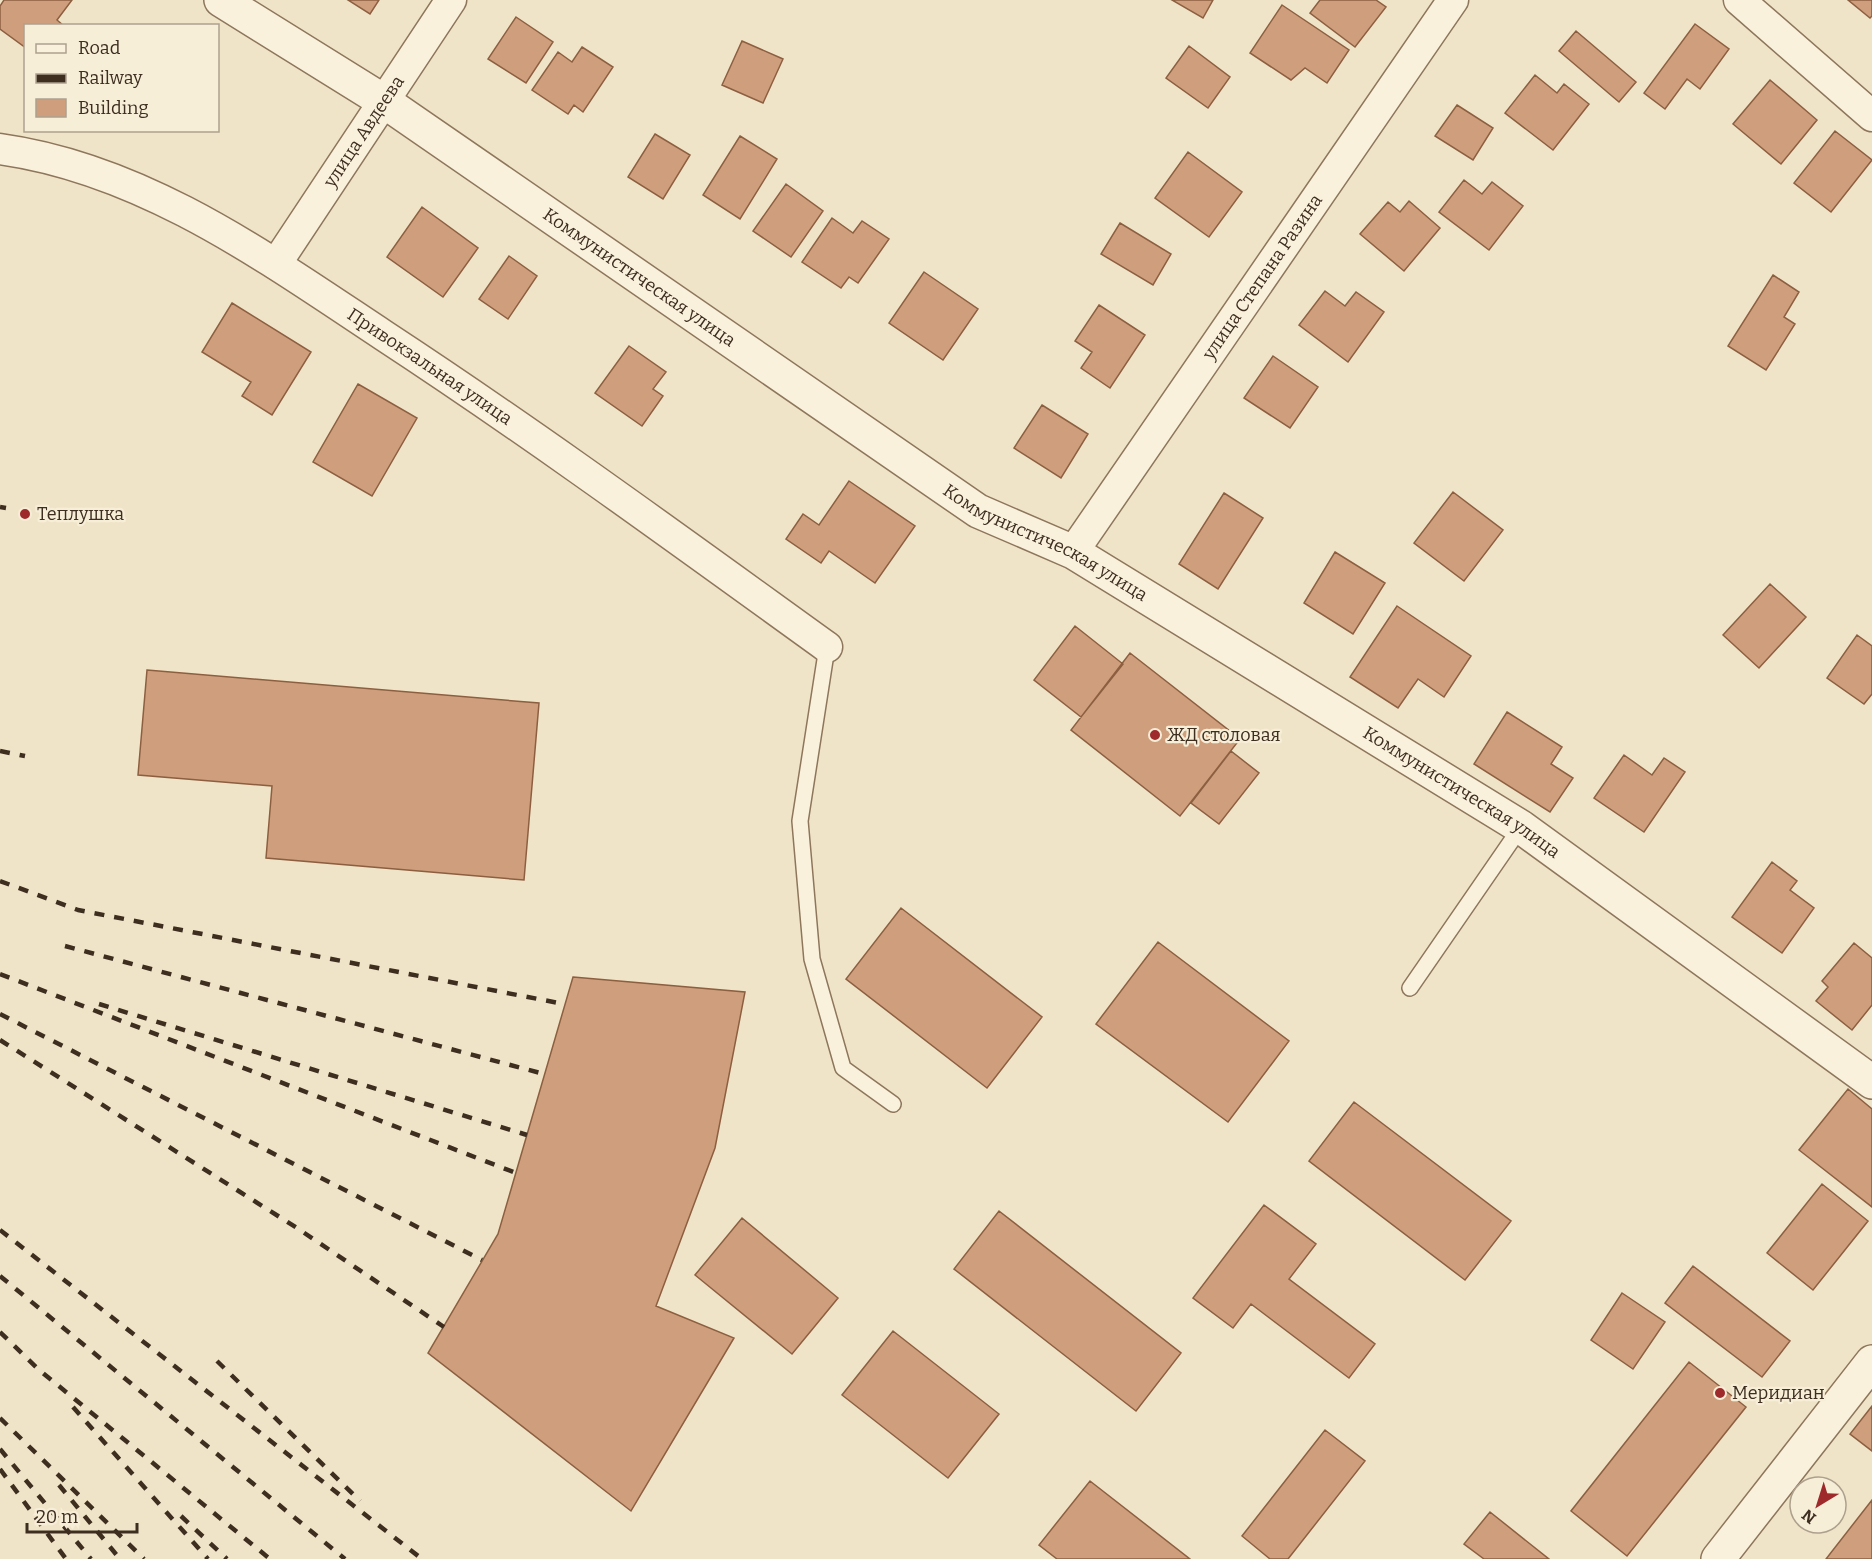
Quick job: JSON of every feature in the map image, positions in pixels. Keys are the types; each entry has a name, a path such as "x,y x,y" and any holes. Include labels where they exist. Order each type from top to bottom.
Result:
{"street":[{"name":"Коммунистическая улица","path":"221,0 385,102 978,511 1073,552 1521,827 1872,1082"},
{"name":"улица Авдеева","path":"276,264 451,0"},
{"name":"улица Степана Разина","path":"1073,552 1453,0"},
{"path":"1739,0 1872,116"},
{"name":"Привокзальная улица","path":"0,149 29,153 143,189 276,264 491,406 827,647"},
{"path":"1718,1559 1872,1362"}],"lane":[{"path":"827,647 800,821 812,959 843,1068 892,1104"},
{"path":"1410,988 1521,827"}],"building":[{"path":"4,0 72,0 57,20 62,24 24,24 24,47 0,29 0,6"},
{"path":"348,0 379,0 370,14"},
{"path":"1172,0 1213,0 1203,18"},
{"path":"1320,0 1376,0 1386,7 1355,47 1310,13"},
{"path":"1848,0 1872,0 1872,16 1870,18"},
{"path":"1282,5 1349,50 1327,83 1305,68 1291,80 1250,53"},
{"path":"516,17 553,42 526,83 488,59"},
{"path":"1695,24 1729,49 1700,89 1687,79 1665,109 1644,93"},
{"path":"1576,31 1636,82 1619,102 1559,51"},
{"path":"742,41 783,59 763,103 722,85"},
{"path":"1189,46 1230,77 1208,108 1166,78"},
{"path":"582,47 613,67 583,112 574,105 568,114 532,90 558,52 572,62"},
{"path":"1535,75 1557,93 1564,84 1589,104 1553,150 1505,113"},
{"path":"1770,80 1817,120 1781,164 1733,124"},
{"path":"1457,105 1493,128 1473,160 1435,136"},
{"path":"1835,131 1872,160 1831,212 1794,183"},
{"path":"655,134 690,155 663,199 628,177"},
{"path":"740,136 777,159 740,219 703,195"},
{"path":"1188,152 1242,192 1209,237 1155,198"},
{"path":"1464,180 1482,194 1492,182 1523,206 1489,250 1439,212"},
{"path":"786,184 823,211 791,257 753,231"},
{"path":"1409,201 1440,228 1404,271 1360,234 1388,202 1400,212"},
{"path":"422,207 478,248 443,297 387,257"},
{"path":"832,218 853,233 862,221 889,239 858,283 849,277 841,288 802,262"},
{"path":"1120,223 1171,254 1153,285 1101,254"},
{"path":"509,256 537,276 508,319 479,299"},
{"path":"924,272 978,309 943,360 889,323"},
{"path":"1773,275 1799,292 1784,317 1795,324 1766,370 1728,346"},
{"path":"1325,291 1345,306 1356,292 1384,312 1348,362 1299,325"},
{"path":"232,303 311,352 272,415 242,396 251,382 202,352"},
{"path":"1099,305 1145,335 1110,388 1081,368 1092,352 1075,341"},
{"path":"629,346 666,372 653,389 663,396 642,426 595,393"},
{"path":"1273,356 1318,387 1290,428 1244,398"},
{"path":"358,384 417,418 372,496 313,462"},
{"path":"1042,405 1088,434 1061,478 1014,448"},
{"path":"849,481 915,526 875,583 829,551 821,563 786,539 803,514 819,525"},
{"path":"1453,492 1503,530 1464,581 1414,543"},
{"path":"1224,493 1263,518 1218,589 1179,564"},
{"path":"1335,552 1385,583 1353,634 1304,603"},
{"path":"1770,584 1806,617 1759,668 1723,635"},
{"path":"1397,606 1471,656 1444,697 1418,679 1398,708 1350,677"},
{"path":"1075,626 1123,664 1081,717 1034,680"},
{"path":"1857,635 1872,646 1872,694 1864,704 1827,678"},
{"name":"ЖД столовая","path":"1130,653 1240,739 1180,816 1071,730"},
{"path":"147,670 539,703 524,880 266,858 272,786 138,775"},
{"path":"1507,712 1562,747 1551,764 1573,778 1550,812 1474,764"},
{"path":"1231,751 1259,773 1219,824 1191,803"},
{"path":"1624,755 1652,775 1664,758 1685,772 1644,832 1594,798"},
{"path":"1772,862 1797,881 1790,890 1814,908 1782,953 1732,917"},
{"path":"901,908 1042,1017 987,1088 846,979"},
{"path":"1158,942 1289,1041 1228,1122 1096,1024"},
{"path":"1854,943 1872,958 1872,1005 1852,1030 1816,1001 1828,987 1822,981"},
{"path":"573,977 745,992 715,1148 656,1306 734,1338 631,1511 428,1353 498,1234"},
{"path":"1848,1089 1872,1109 1872,1207 1799,1150"},
{"path":"1354,1102 1511,1221 1465,1280 1309,1161"},
{"path":"1822,1184 1868,1221 1813,1290 1767,1253"},
{"path":"1264,1205 1316,1244 1289,1279 1375,1344 1349,1378 1251,1304 1233,1328 1193,1298"},
{"path":"999,1211 1181,1353 1136,1411 954,1269"},
{"path":"742,1218 838,1298 792,1354 695,1275"},
{"path":"1693,1266 1790,1341 1762,1377 1665,1303"},
{"path":"1622,1293 1665,1322 1633,1369 1591,1340"},
{"path":"893,1331 999,1414 948,1478 842,1395"},
{"path":"1689,1362 1746,1407 1627,1556 1571,1511"},
{"path":"1872,1406 1872,1451 1850,1434"},
{"path":"1325,1430 1365,1461 1288,1559 1270,1559 1242,1536"},
{"path":"1090,1481 1190,1559 1057,1559 1039,1545"},
{"path":"1872,1500 1872,1559 1826,1559 1845,1535 1848,1535 1848,1531"},
{"path":"1490,1512 1549,1559 1484,1559 1464,1544"}],"railway":[{"path":"0,507 6,508"},
{"path":"0,751 25,756"},
{"path":"0,881 78,910 564,1004"},
{"path":"65,946 544,1074"},
{"path":"0,974 516,1173"},
{"path":"99,1004 527,1135"},
{"path":"0,1014 482,1260"},
{"path":"0,1040 297,1228 444,1327"},
{"path":"0,1230 422,1559"},
{"path":"0,1276 345,1559"},
{"path":"0,1332 38,1369 270,1559"},
{"path":"217,1361 360,1501"},
{"path":"73,1407 208,1559"},
{"path":"0,1418 144,1559"},
{"path":"0,1449 91,1559"},
{"path":"0,1469 66,1559"},
{"path":"59,1485 120,1559"},
{"path":"181,1516 227,1559"}],"place":[{"name":"Теплушка","path":"25,514"},
{"name":"ЖД столовая","path":"1155,735"},
{"name":"Меридиан","path":"1720,1393"}]}
